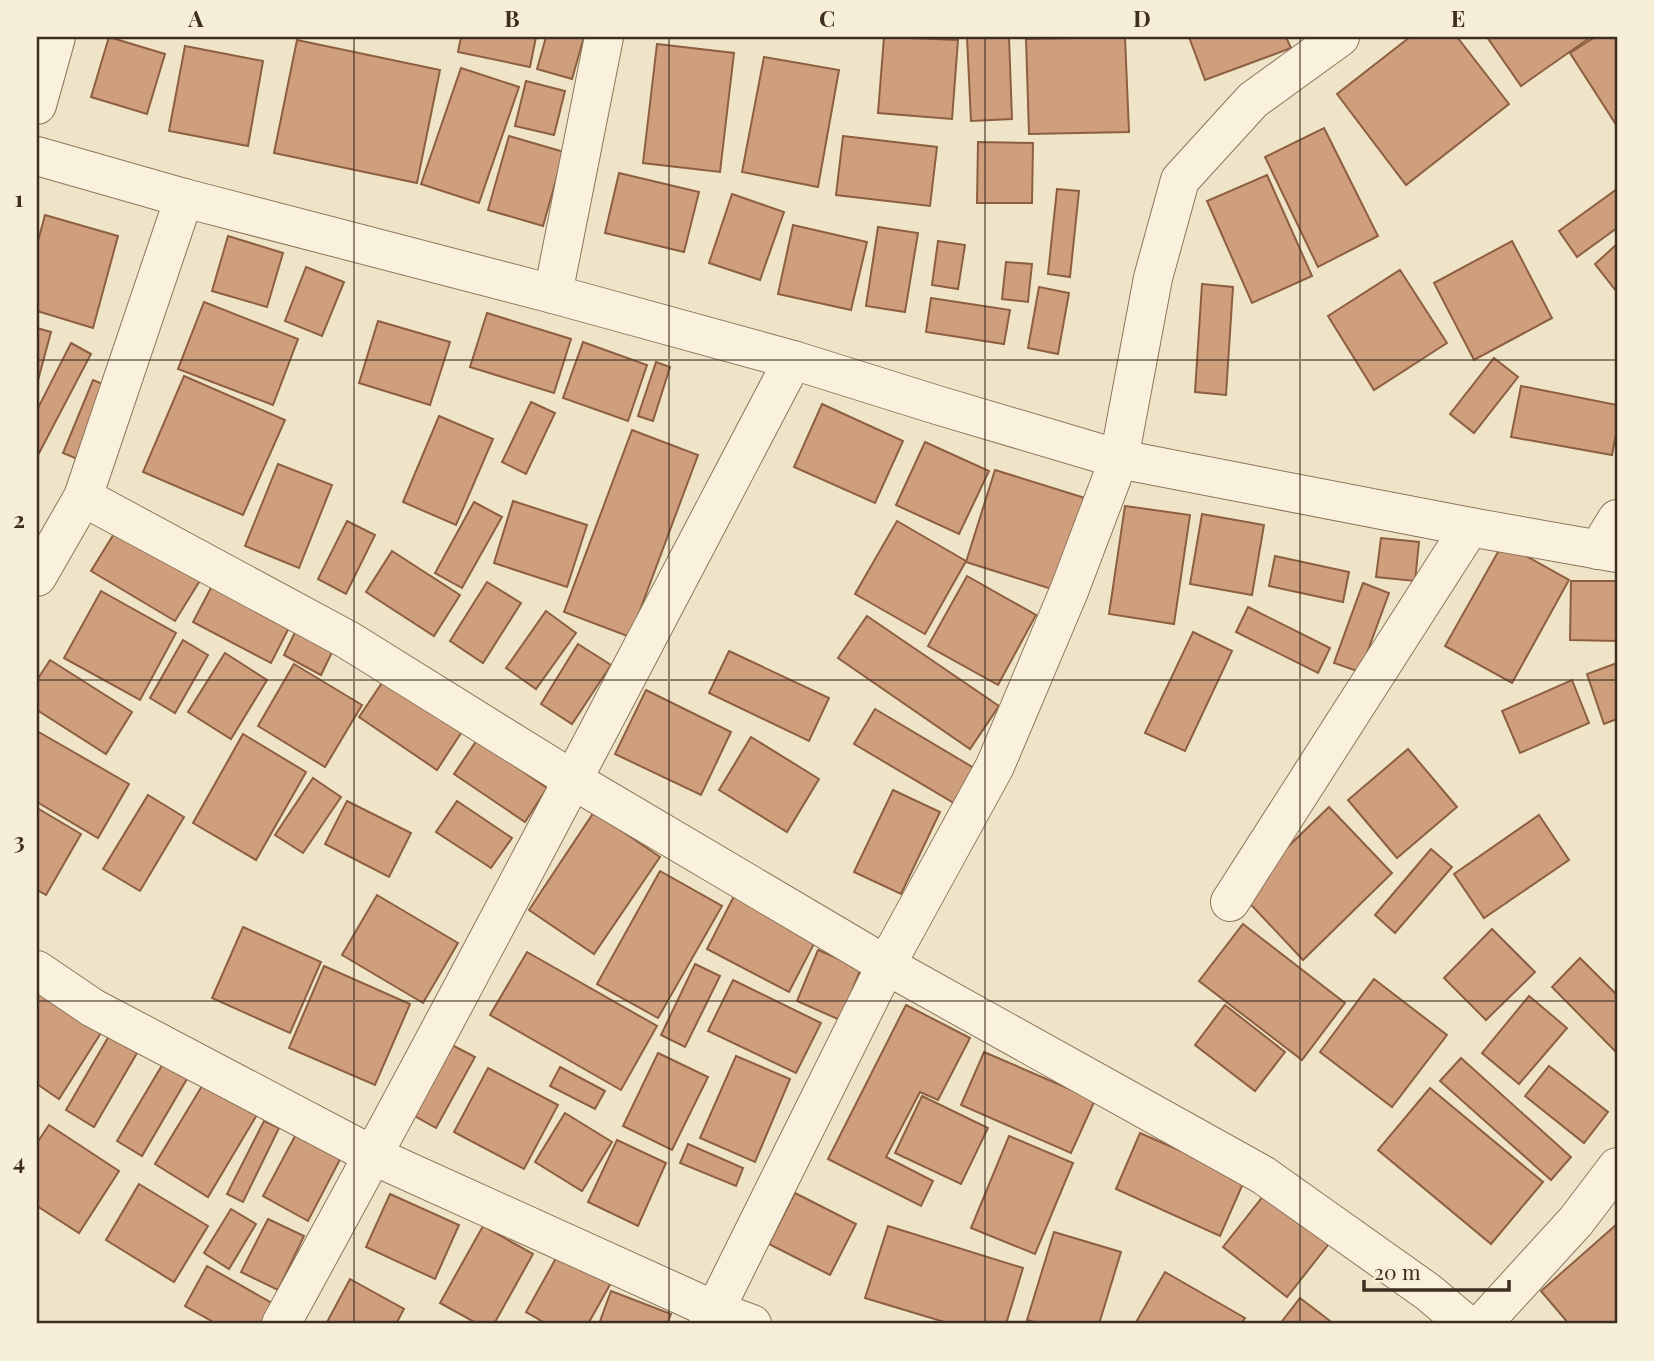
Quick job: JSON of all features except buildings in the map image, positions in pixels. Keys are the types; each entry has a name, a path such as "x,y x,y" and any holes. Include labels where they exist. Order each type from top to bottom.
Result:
{"street":[{"path":"37,105 56,37"},
{"path":"553,294 604,37"},
{"path":"711,1317 886,965 995,766 1069,591 1119,459 1153,278 1181,180 1253,100 1340,37"},
{"path":"37,156 184,198 793,360 1119,459 1470,527 1611,541"},
{"path":"37,577 83,497 184,198"},
{"path":"281,1324 374,1156 793,360"},
{"path":"83,497 348,640 573,780 886,965 1263,1175 1428,1292 1466,1324"},
{"path":"1230,902 1470,527"},
{"path":"37,970 93,1008 374,1156 711,1317 752,1324"},
{"path":"1482,1324 1576,1221 1617,1167"}]}
